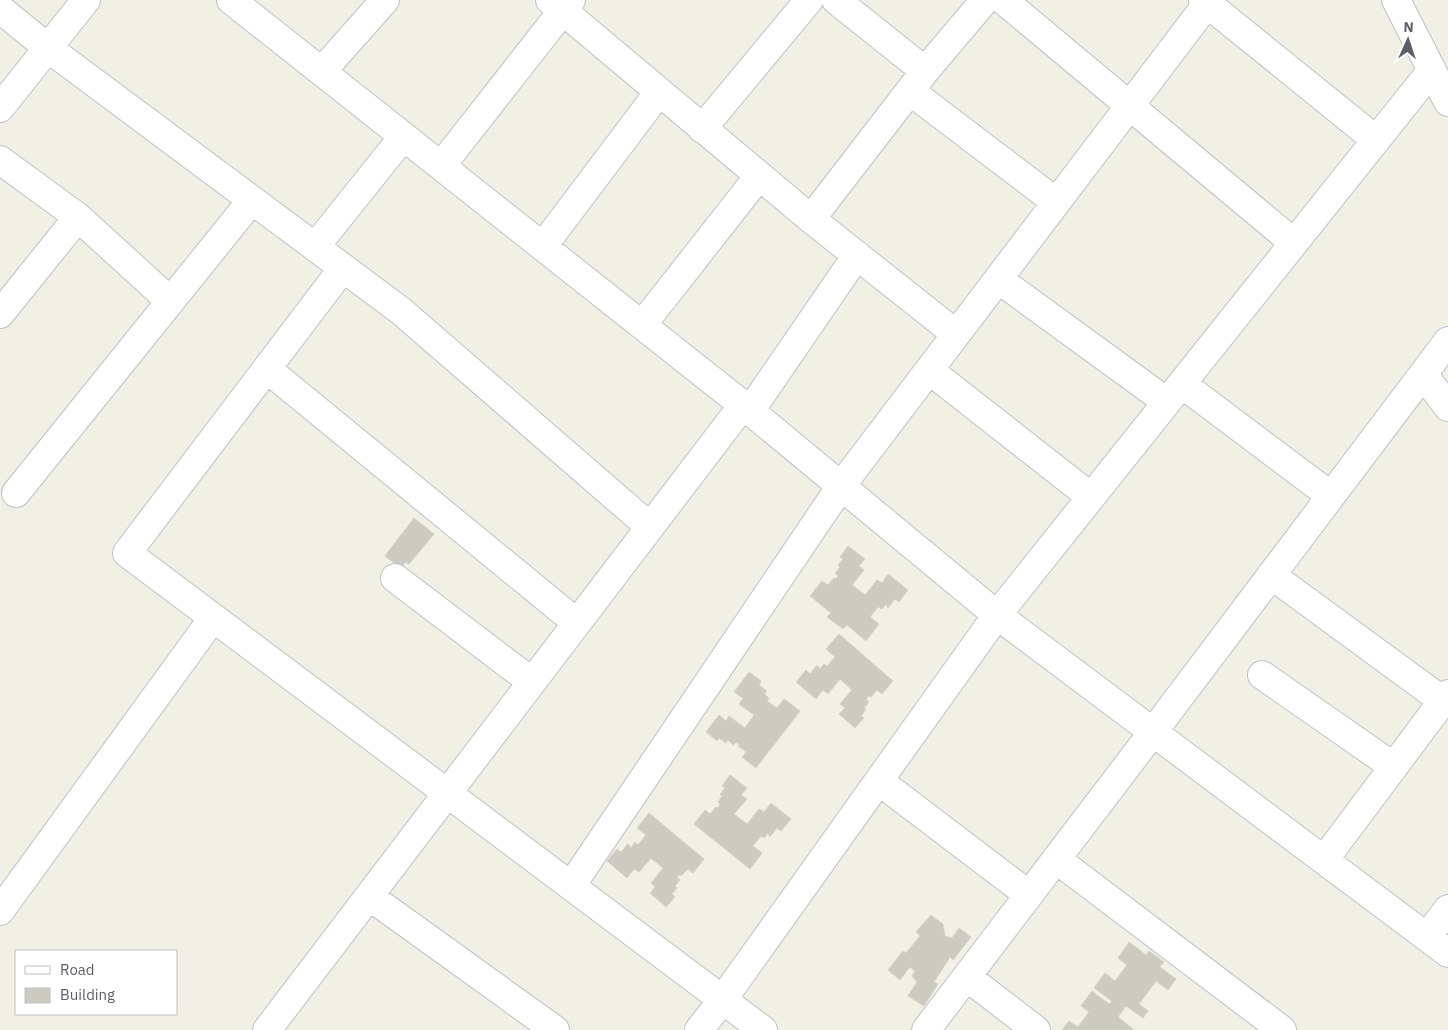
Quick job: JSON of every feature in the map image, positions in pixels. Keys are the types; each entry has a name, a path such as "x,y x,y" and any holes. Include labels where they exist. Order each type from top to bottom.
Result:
{"street":[{"path":"0,108 86,0"},
{"path":"322,71 386,0"},
{"path":"702,129 809,0"},
{"path":"836,0 918,81 1056,202"},
{"path":"812,219 918,81 984,0"},
{"path":"1003,0 1294,243"},
{"path":"1396,0 1448,102"},
{"path":"236,1 746,408 998,615 1448,953"},
{"path":"570,886 841,486 1130,106 1206,1 1376,140"},
{"path":"441,166 561,3 702,129 956,334"},
{"path":"0,9 48,48 402,311 650,528"},
{"path":"699,1030 723,1000 998,615 1432,70"},
{"path":"543,246 659,92"},
{"path":"315,247 404,136"},
{"path":"0,160 78,217 170,301"},
{"path":"642,325 759,176"},
{"path":"16,493 252,200"},
{"path":"0,314 78,217"},
{"path":"267,1030 650,528 746,408 857,255"},
{"path":"343,268 127,553 763,1030"},
{"path":"998,279 1331,496"},
{"path":"926,1030 1448,342"},
{"path":"267,368 577,623"},
{"path":"929,370 1091,497"},
{"path":"1423,374 1448,407"},
{"path":"1271,576 1445,698 1324,860"},
{"path":"396,578 532,682"},
{"path":"0,911 213,618"},
{"path":"1262,675 1394,767"},
{"path":"879,782 1029,894"},
{"path":"1056,859 1282,1030"},
{"path":"369,896 554,1030"},
{"path":"1427,937 1448,908"},
{"path":"967,976 1036,1030"}],"building":[{"path":"414,518 434,534 409,564 405,562 402,569 385,556"},
{"path":"848,546 865,559 859,566 864,570 852,585 865,595 877,580 882,583 888,574 908,590 899,602 895,599 888,608 886,604 882,609 878,607 870,617 879,624 866,641 847,625 843,629 827,617 831,613 810,596 822,581 828,585 838,576 835,573 843,559 840,557"},
{"path":"839,634 893,681 882,694 877,690 871,697 869,696 866,699 869,702 861,716 864,718 855,728 839,714 845,708 840,704 852,690 840,679 828,694 823,690 816,699 796,682 806,670 810,674 817,665 820,669 824,664 827,666 835,657 826,649"},
{"path":"749,672 761,681 759,685 767,691 764,694 769,698 767,701 777,708 784,699 800,711 756,768 742,757 746,752 736,742 733,745 728,740 726,743 719,738 717,741 706,732 719,715 726,721 729,716 745,728 754,715 739,704 743,698 734,692"},
{"path":"730,775 747,788 741,795 747,799 734,814 747,824 759,809 764,812 771,803 791,819 781,831 777,828 770,837 768,833 764,838 761,836 753,846 762,853 750,869 694,824 705,810 710,814 716,807 718,808 720,804 718,802 722,796 720,794 725,788 722,786"},
{"path":"649,813 704,859 693,873 688,869 681,876 680,874 677,878 680,880 675,886 677,888 672,894 675,897 666,907 650,893 655,887 651,883 663,868 651,858 639,872 634,869 627,878 607,861 617,849 621,852 628,844 631,848 635,842 638,845 646,835 637,828"},
{"path":"931,915 943,924 945,936 952,938 959,928 971,937 953,960 950,957 934,982 938,984 924,1006 908,996 917,982 912,976 915,971 910,967 900,980 888,970 903,951 906,953 920,936 916,932"},
{"path":"1129,942 1146,955 1149,951 1164,962 1160,967 1176,979 1168,990 1156,981 1139,1004 1148,1011 1143,1018 1126,1006 1118,1017 1134,1030 1062,1030 1069,1021 1078,1027 1089,1012 1081,1006 1092,991 1109,1004 1112,1001 1094,988 1105,973 1115,981 1127,965 1118,958"}]}
